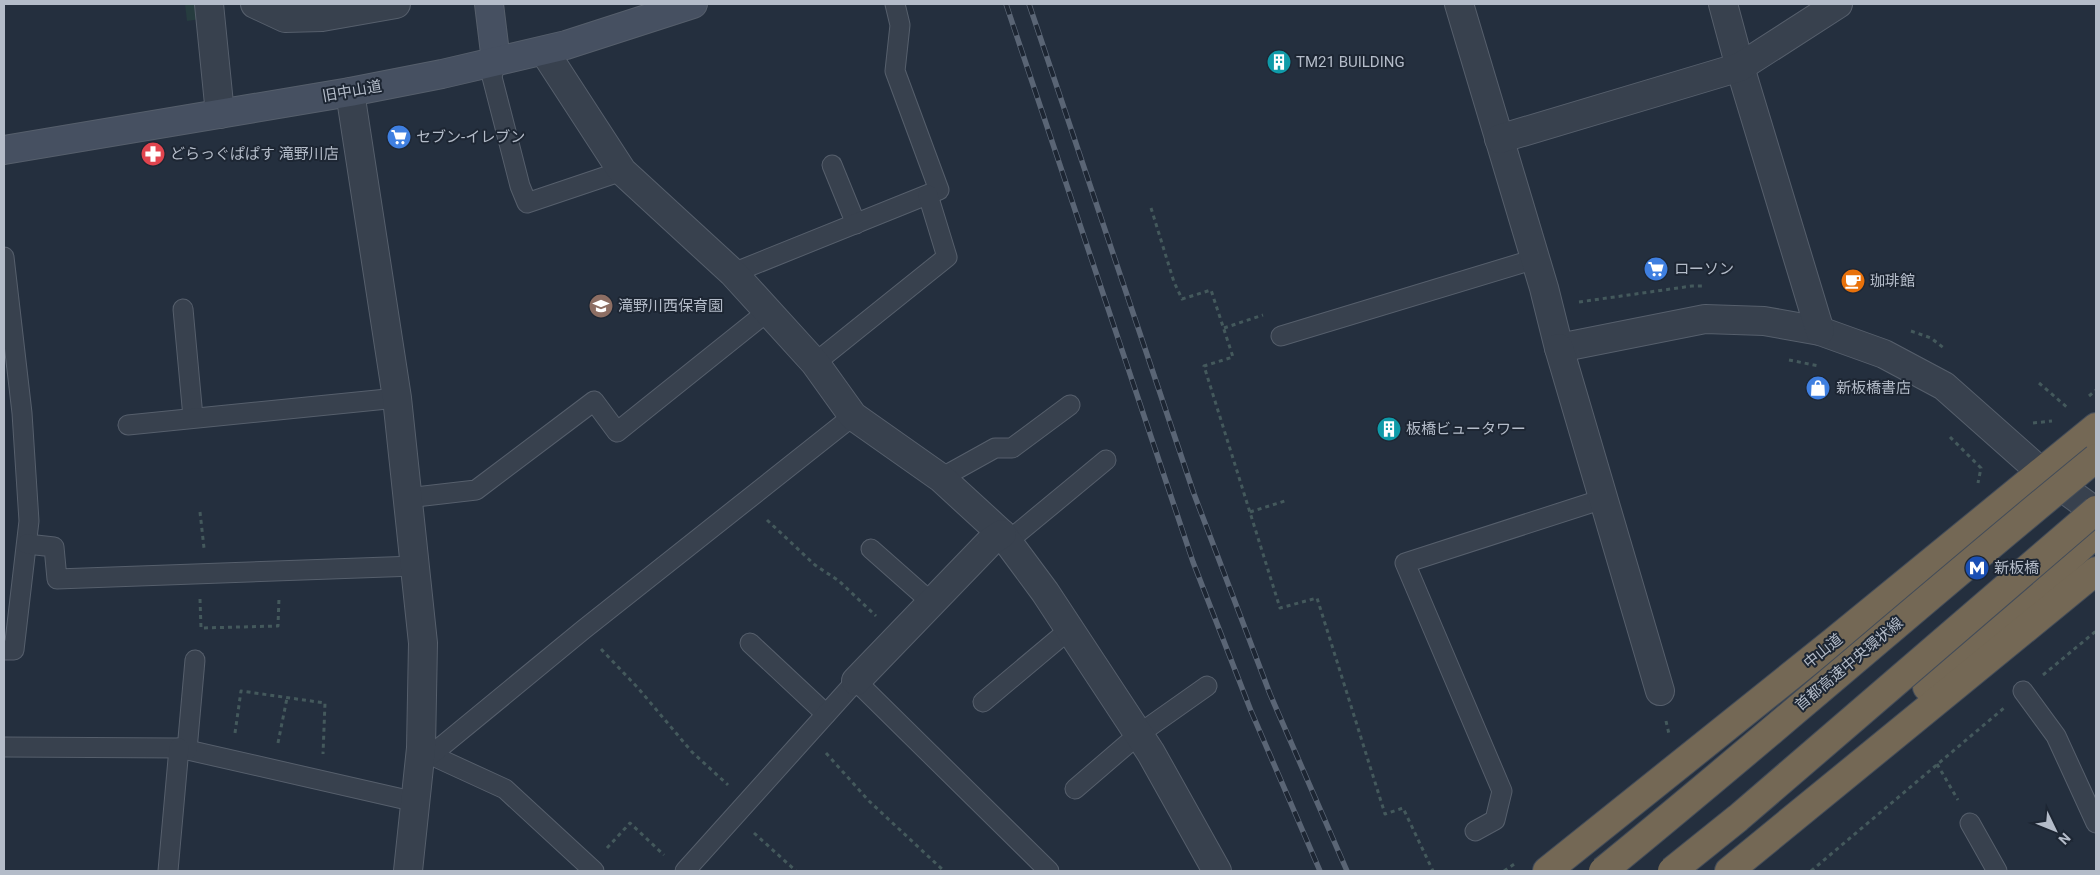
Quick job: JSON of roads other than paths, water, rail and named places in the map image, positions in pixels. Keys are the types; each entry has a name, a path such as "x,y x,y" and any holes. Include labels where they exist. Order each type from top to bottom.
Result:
{"highway":[{"name":"中山道","path":"1547,871 1834,642 2096,428"},
{"name":"首都高速中央環状線","path":"1603,871 2096,458"},
{"name":"首都高速中央環状線","path":"1614,871 1999,545 2096,466"},
{"path":"1672,871 1746,811 2096,511"},
{"path":"1758,847 1878,732 2096,533"},
{"path":"1729,871 2096,571"}],"street":[{"path":"210,4 220,114"},
{"path":"255,4 285,18 322,16 396,4"},
{"path":"489,4 496,61"},
{"name":"旧中山道","path":"4,150 350,92 544,51 693,4"},
{"path":"1459,4 1535,260 1602,499 1660,691"},
{"path":"1723,4 1740,67 1820,331"},
{"path":"1499,139 1740,67 1838,4"},
{"path":"544,51 622,171 733,274 815,363 853,416 941,478 1002,534 1046,592 1138,734 1217,871"},
{"path":"350,92 397,398 423,643 426,751 416,802 408,871"},
{"path":"1559,348 1705,319 1764,321 1820,331 1884,354 1944,386 2041,472 2096,511"},
{"path":"856,682 990,542 1002,534"}],"lane":[{"path":"733,274 939,190 894,70 900,25 894,4"},
{"path":"496,61 492,77 520,186 527,202 622,171"},
{"path":"832,165 856,224"},
{"path":"815,363 947,257 928,195"},
{"path":"4,256 22,413 29,521 14,650 4,650"},
{"path":"1281,336 1535,260"},
{"path":"183,309 193,417"},
{"path":"407,498 476,490 594,401 617,432 767,312"},
{"path":"128,425 397,398"},
{"path":"941,478 995,448 1012,448 1070,406"},
{"path":"592,869 505,789 426,751 583,630 853,416"},
{"path":"1002,534 1013,537 1106,460"},
{"path":"1475,831 1495,820 1502,791 1405,563 1602,499"},
{"path":"26,544 54,547 57,579 415,566"},
{"path":"871,549 931,602"},
{"path":"983,702 1070,629"},
{"path":"750,643 826,714"},
{"path":"168,871 195,660"},
{"path":"686,871 856,682 1049,871"},
{"path":"1075,789 1138,734 1207,686"},
{"path":"2023,692 2056,736 2096,823"},
{"path":"4,747 183,749 416,802"},
{"path":"1970,823 1998,871"}],"railway":[{"path":"1006,4 1193,562 1251,711 1320,871"},
{"path":"1029,4 1194,494 1270,694 1347,871"}],"place":[{"name":"TM21 BUILDING","path":"1279,62"},
{"name":"セブン-イレブン","path":"399,137"},
{"name":"どらっぐぱぱす 滝野川店","path":"153,154"},
{"name":"ローソン","path":"1656,269"},
{"name":"珈琲館","path":"1853,281"},
{"name":"滝野川西保育園","path":"601,306"},
{"name":"新板橋書店","path":"1818,388"},
{"name":"板橋ビュータワー","path":"1389,429"},
{"name":"新板橋","path":"1977,568"}]}
